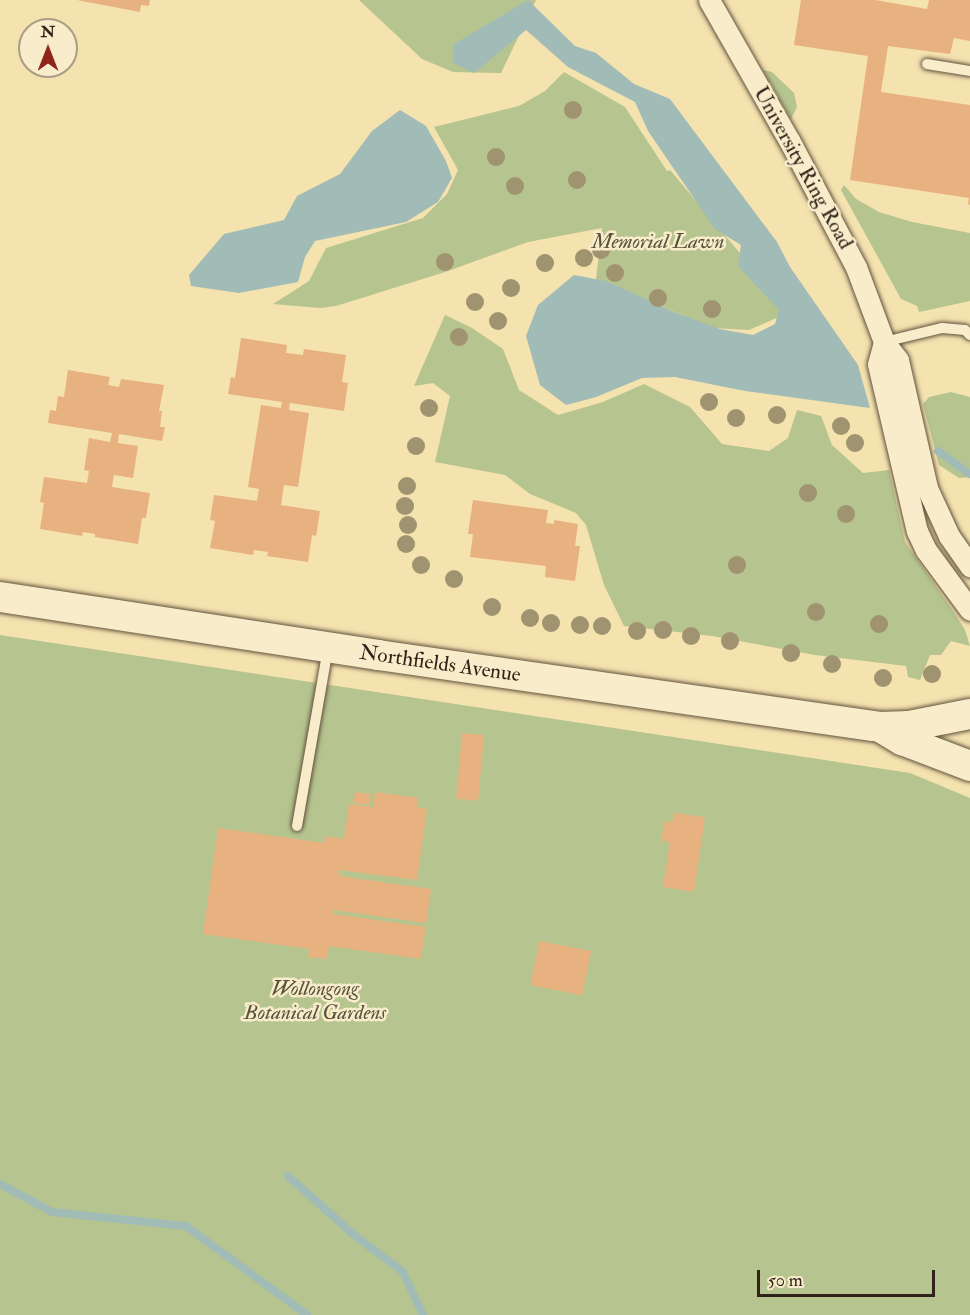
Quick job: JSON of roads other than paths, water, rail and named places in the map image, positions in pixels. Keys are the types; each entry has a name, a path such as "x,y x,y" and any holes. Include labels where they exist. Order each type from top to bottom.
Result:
{"main road":[{"name":"Northfields Avenue","path":"0,597 880,727 909,726 970,715"},
{"path":"970,715 963,741 970,762"},
{"name":"Northfields Avenue","path":"880,727 902,740 970,766"}],"street":[{"name":"University Ring Road","path":"709,0 839,231 870,301 884,342 898,360 927,488 949,536 970,566"},
{"name":"University Ring Road","path":"884,342 878,364 917,531 926,550 970,610"}],"lane":[{"path":"927,64 970,71"},
{"path":"884,342 942,328 968,330"},
{"path":"297,826 328,647"}],"water":[{"path":"528,0 575,46 596,53 634,84 670,99 777,242 790,267 858,365 870,408 745,391 675,377 642,378 596,397 566,405 540,385 526,336 538,305 574,275 606,281 674,312 720,329 753,335 775,324 779,310 738,266 741,245 715,229 648,131 635,102 568,67 526,30 474,73 453,63 454,44"},
{"path":"400,110 426,126 446,161 452,178 438,202 406,222 315,241 305,257 298,282 239,293 191,286 189,275 224,234 284,220 297,196 340,174 372,131"}],"waterway":[{"path":"938,451 970,474"},
{"path":"288,1176 354,1235 403,1272 423,1315"},
{"path":"0,1184 52,1212 186,1226 307,1315"}],"park label":[{"name":"Memorial Lawn","path":"658,242"},
{"name":"Wollongong Botanical Gardens","path":"315,1001"}]}
